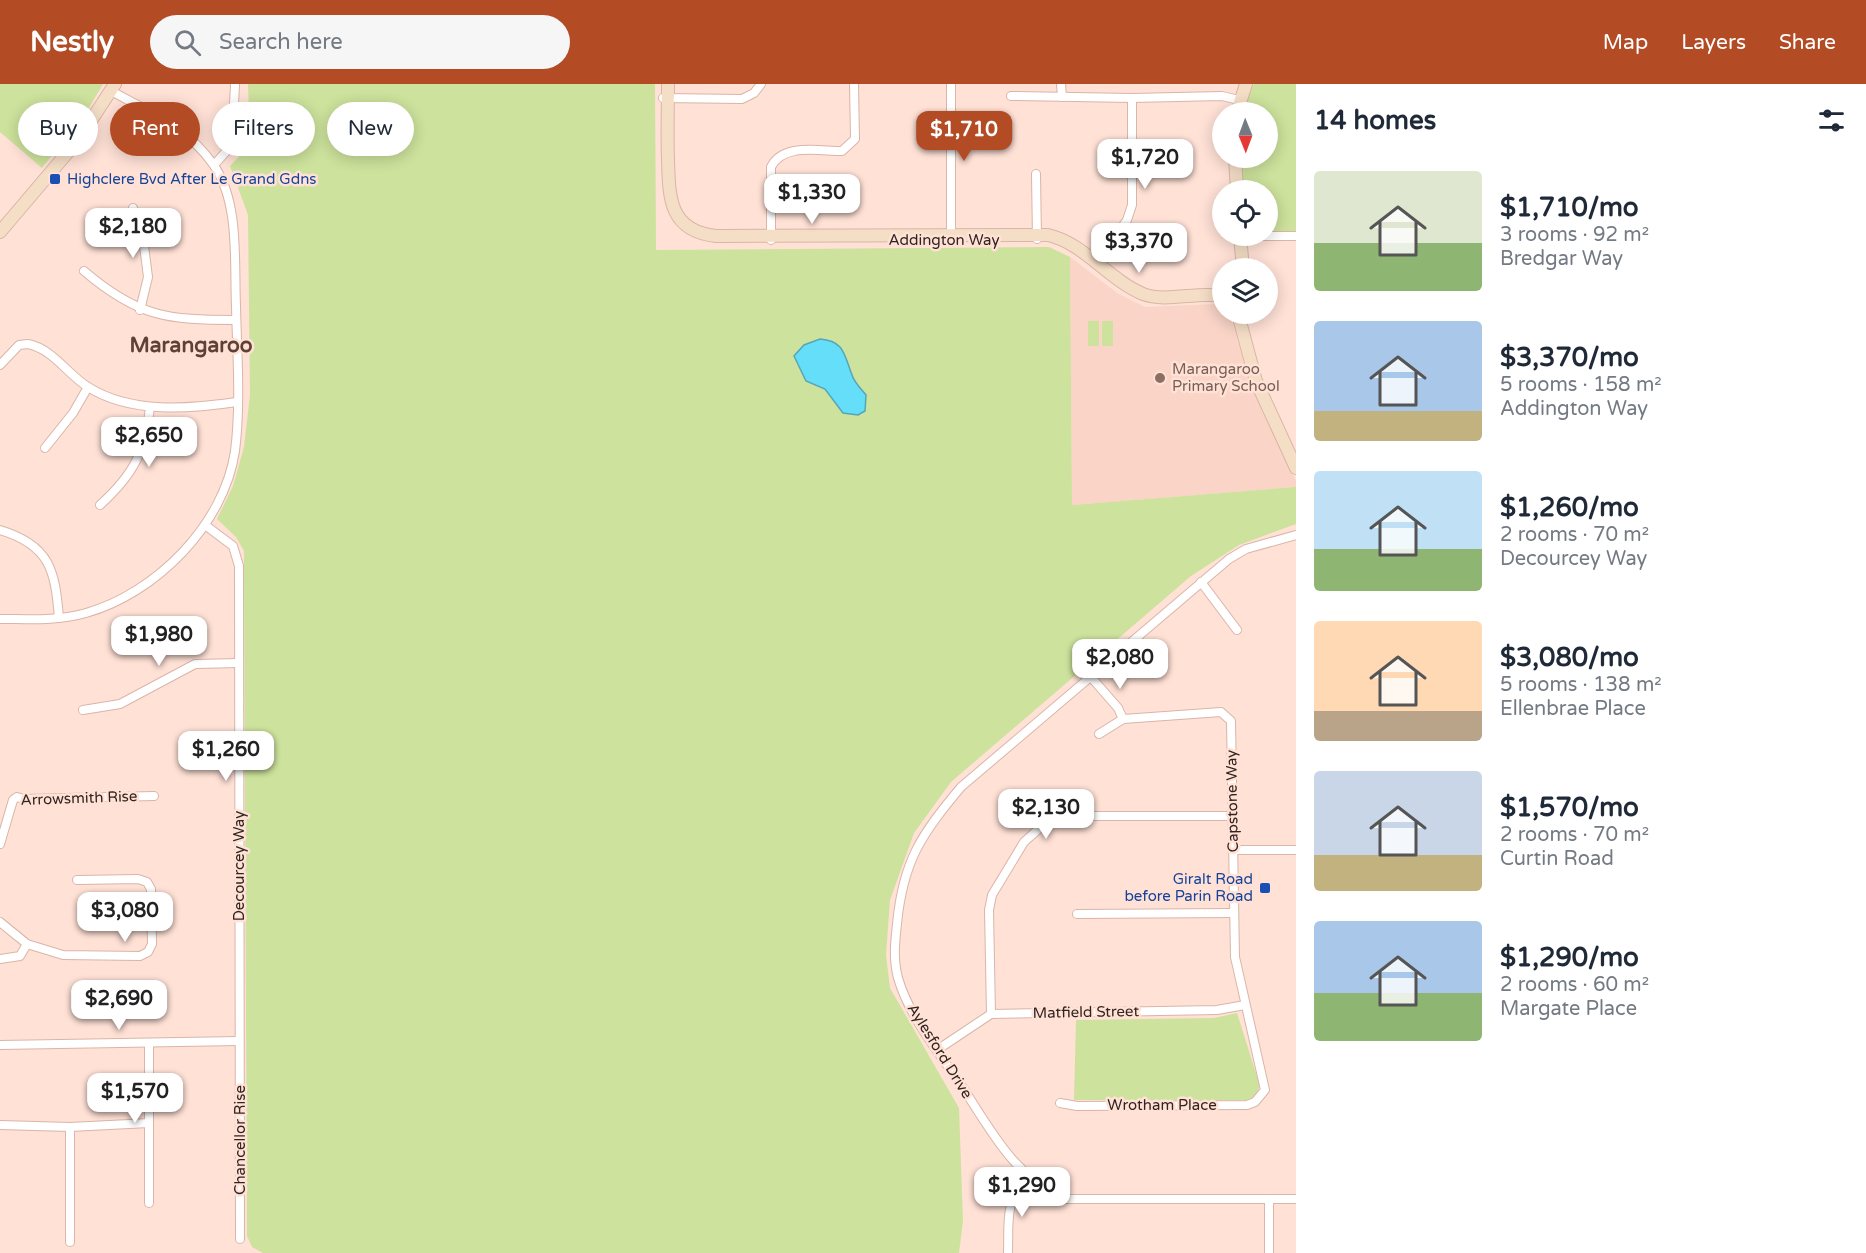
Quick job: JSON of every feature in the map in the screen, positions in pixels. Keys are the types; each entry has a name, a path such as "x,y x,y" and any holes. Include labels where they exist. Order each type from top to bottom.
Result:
{"street":[{"path":"214,165 232,145 235,84"},
{"name":"Addington Way","path":"663,84 665,198 672,215 686,231 703,239 1037,237 1069,246 1135,290 1149,296 1212,293"},
{"name":"Addington Way","path":"665,98 668,84"},
{"path":"665,98 742,99 754,93 761,84"},
{"path":"771,238 771,167 775,159 780,154 790,151 842,151 847,148 855,139 854,84"},
{"path":"951,84 951,237"},
{"path":"1061,84 1062,97"},
{"path":"1236,102 1239,84"},
{"path":"1235,102 1246,84"},
{"path":"0,232 66,156 113,88 183,132 214,165 228,199 233,232 237,402 235,452 223,489 205,525 165,569 125,598 86,613 59,618 0,619"},
{"path":"1011,96 1236,99"},
{"path":"1097,263 1127,220 1132,205 1132,98"},
{"path":"1036,174 1037,237"},
{"path":"133,208 143,238 148,277 140,310"},
{"path":"1278,236 1296,236"},
{"path":"84,271 108,292 140,310 166,318 236,320"},
{"path":"1240,324 1250,363 1296,468"},
{"path":"1249,324 1262,377 1296,451"},
{"path":"0,365 19,345 34,345 61,363 88,387 116,398 150,407 184,408 237,402"},
{"path":"45,448 73,414 88,387"},
{"path":"100,505 117,489 136,465 147,433 150,407"},
{"name":"Decourcey Way","path":"205,525 233,546 239,566 239,1041"},
{"path":"0,530 21,537 35,546 49,566 57,592 59,618"},
{"name":"Aylesford Drive","path":"1296,535 1246,549 1201,582 961,787 930,824 913,852 900,889 894,951 898,978 910,1007 1001,1147 1028,1178 1065,1199 1296,1199"},
{"path":"1201,582 1237,630"},
{"path":"83,710 120,704 195,664 239,663"},
{"path":"1090,677 1118,708 1123,719 1100,735"},
{"name":"Capstone Way","path":"1123,719 1221,712 1231,721 1235,957 1265,1083 1261,1097"},
{"name":"Arrowsmith Rise","path":"0,844 3,824 13,800 17,797 24,799 154,796"},
{"path":"938,1050 991,1014 989,910 992,895 1024,842 1042,826 1076,816 1232,816"},
{"path":"1232,850 1296,850"},
{"path":"0,922 27,944 63,955 140,956 148,952 152,944 152,889 147,882 138,879 77,880"},
{"path":"1077,914 1233,913"},
{"path":"0,959 20,957 27,944"},
{"name":"Matfield Street","path":"991,1014 1217,1010 1245,1005"},
{"path":"0,1045 239,1041"},
{"name":"Chancellor Rise","path":"239,1041 240,1239"},
{"path":"148,1044 149,1203"},
{"name":"Wrotham Place","path":"1060,1103 1077,1106 1247,1104 1261,1097"},
{"path":"0,1125 70,1127 148,1124"},
{"path":"70,1127 70,1242"},
{"path":"1008,1253 1009,1207 1018,1188 1028,1178"},
{"path":"1269,1199 1269,1253"}],"shaded area":[{"name":"Marangaroo Primary School","path":"1070,257 1117,293 1145,307 1212,304 1212,324 1233,324 1244,364 1296,481 1296,487 1072,505"}],"green space":[{"path":"0,84 103,84 92,102 18,102 18,147 0,132"},
{"path":"248,84 655,84 656,250 1049,247 1070,257 1072,505 1296,487 1296,524 1239,545 1191,576 951,782 914,833 890,900 886,955 890,988 959,1108 963,1221 959,1253 263,1253 252,1247 247,1236 244,551 236,537 217,519 233,486 244,447 250,395 248,215 230,166 240,156 315,156 315,102 249,102"},
{"path":"1254,84 1296,84 1296,232 1278,232 1278,180 1240,180 1240,168 1278,168 1278,102 1246,102"},
{"path":"28,156 51,156 42,168"},
{"path":"1088,321 1099,321 1099,346 1088,346"},
{"path":"1102,321 1113,321 1113,346 1102,346"},
{"path":"1237,1013 1259,1083 1257,1092 1249,1099 1074,1100 1076,1020 1214,1018"}],"water":[{"path":"820,339 828,340 839,346 845,355 854,380 866,395 865,411 858,415 843,413 825,389 806,381 794,356 804,345"}],"place":[{"name":"Highclere Bvd After Le Grand Gdns","path":"55,179"},
{"name":"Marangaroo Primary School","path":"1160,378"},
{"name":"Giralt Road before Parin Road","path":"1265,888"}],"district":[{"name":"Marangaroo","path":"191,345"}]}
